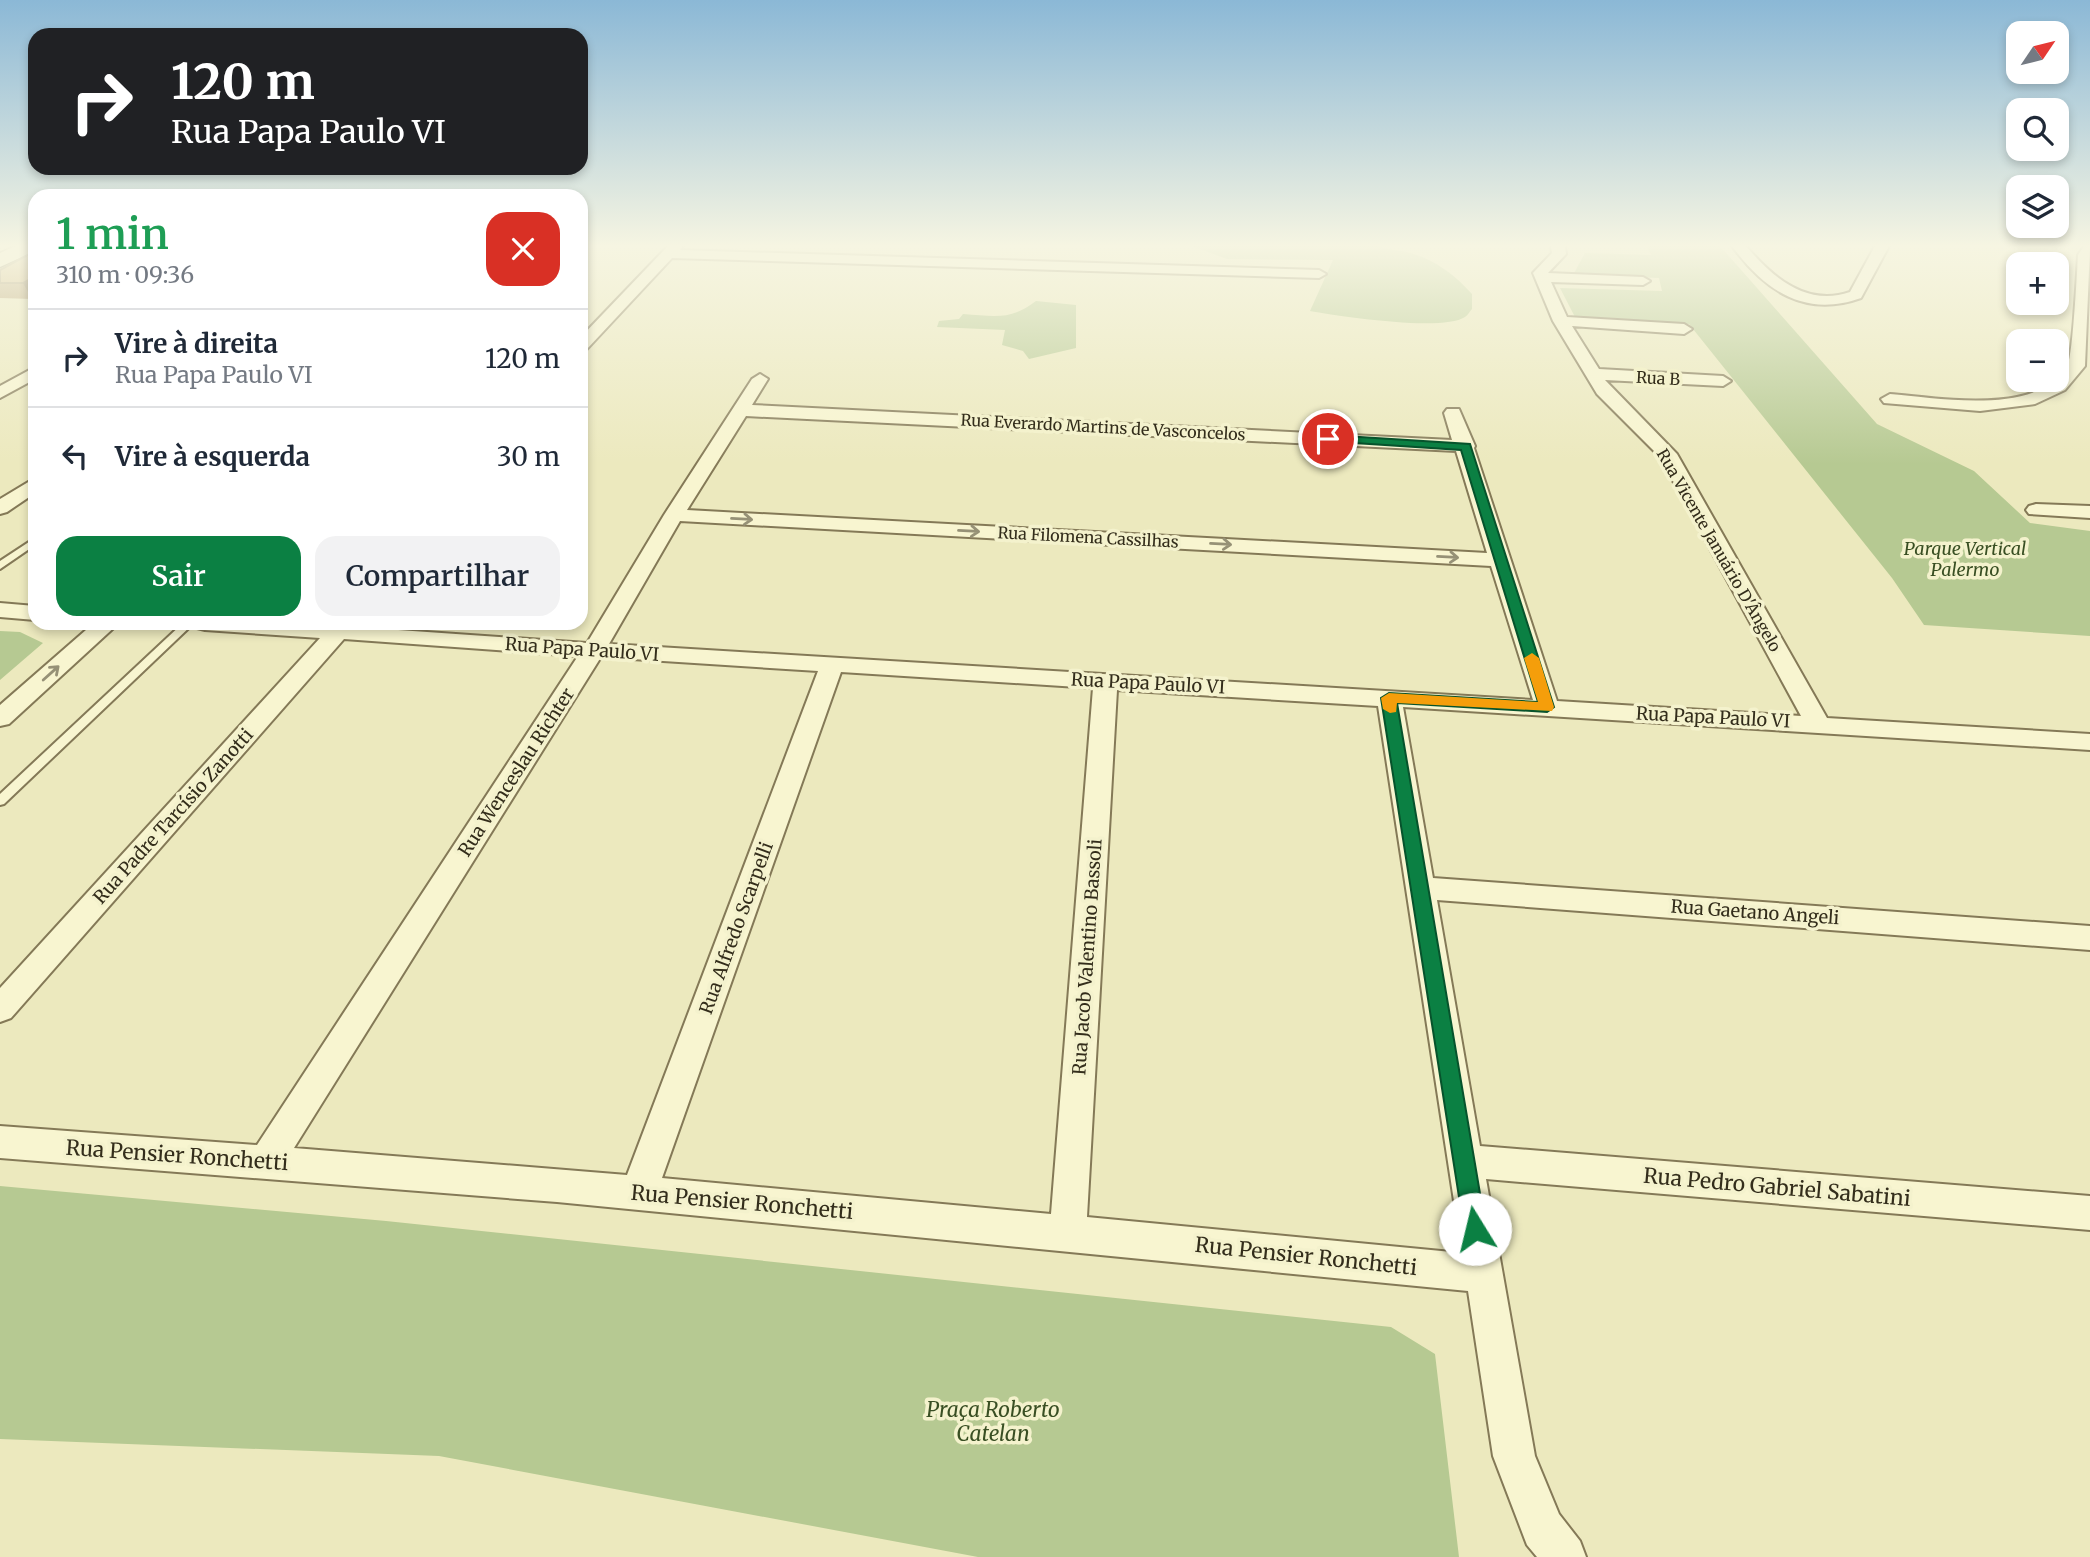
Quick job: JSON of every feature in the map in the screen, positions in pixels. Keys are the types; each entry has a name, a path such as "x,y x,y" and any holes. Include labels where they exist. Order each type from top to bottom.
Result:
{"street":[{"path":"588,339 607,319"},
{"path":"1890,399 1991,405 2029,400 2059,386 2077,366 2080,319"},
{"path":"1561,321 1684,329"},
{"name":"Rua Vicente Januário D'Ângelo","path":"1561,321 1592,374 1617,405 1668,454 1818,724"},
{"name":"Rua B","path":"1592,374 1723,381"},
{"path":"0,393 28,376"},
{"name":"Rua Wenceslau Richter","path":"266,1161 594,650 674,515 760,379"},
{"name":"Rua Everardo Martins de Vasconcelos","path":"741,410 1466,446"},
{"path":"1453,413 1466,446 1547,707"},
{"path":"0,508 28,489"},
{"path":"2036,510 2090,512"},
{"name":"Rua Filomena Cassilhas","path":"674,515 1501,560"},
{"path":"0,610 28,612"},
{"path":"0,718 100,630"},
{"name":"Rua Padre Tarcísio Zanotti","path":"0,1009 340,630"},
{"name":"Rua Papa Paulo VI","path":"376,630 594,650 2090,742"},
{"name":"Rua Alfredo Scarpelli","path":"639,1192 832,664"},
{"name":"Rua Jacob Valentino Bassoli","path":"1068,1233 1106,681"},
{"path":"1389,698 1514,1457 1543,1529 1564,1557"},
{"name":"Rua Gaetano Angeli","path":"1420,888 2090,937"},
{"name":"Rua Pensier Ronchetti","path":"0,1142 639,1192 1483,1274"},
{"name":"Rua Pedro Gabriel Sabatini","path":"1464,1161 2090,1213"}],"lane":[{"path":"0,566 28,546"},
{"path":"0,801 182,630"}],"green space":[{"path":"1076,319 1076,348 1029,359 1023,351 1002,345 1005,330 937,327 939,321"},
{"path":"1364,319 1460,319 1435,323"},
{"name":"Parque Vertical Palermo","path":"1576,319 1784,319 1877,424 1974,471 2030,523 2090,531 2090,636 1924,625 1892,578 1689,324"},
{"path":"0,631 20,632 43,643 0,680"},
{"name":"Praça Roberto Catelan","path":"0,1186 386,1221 1391,1327 1435,1354 1459,1557 978,1557 439,1456 0,1439"}],"slow traffic":[{"path":"1390,709 1389,698 1547,707 1532,658"}],"route":[{"path":"1328,439 1466,446 1547,707 1389,698 1475,1229"}]}
